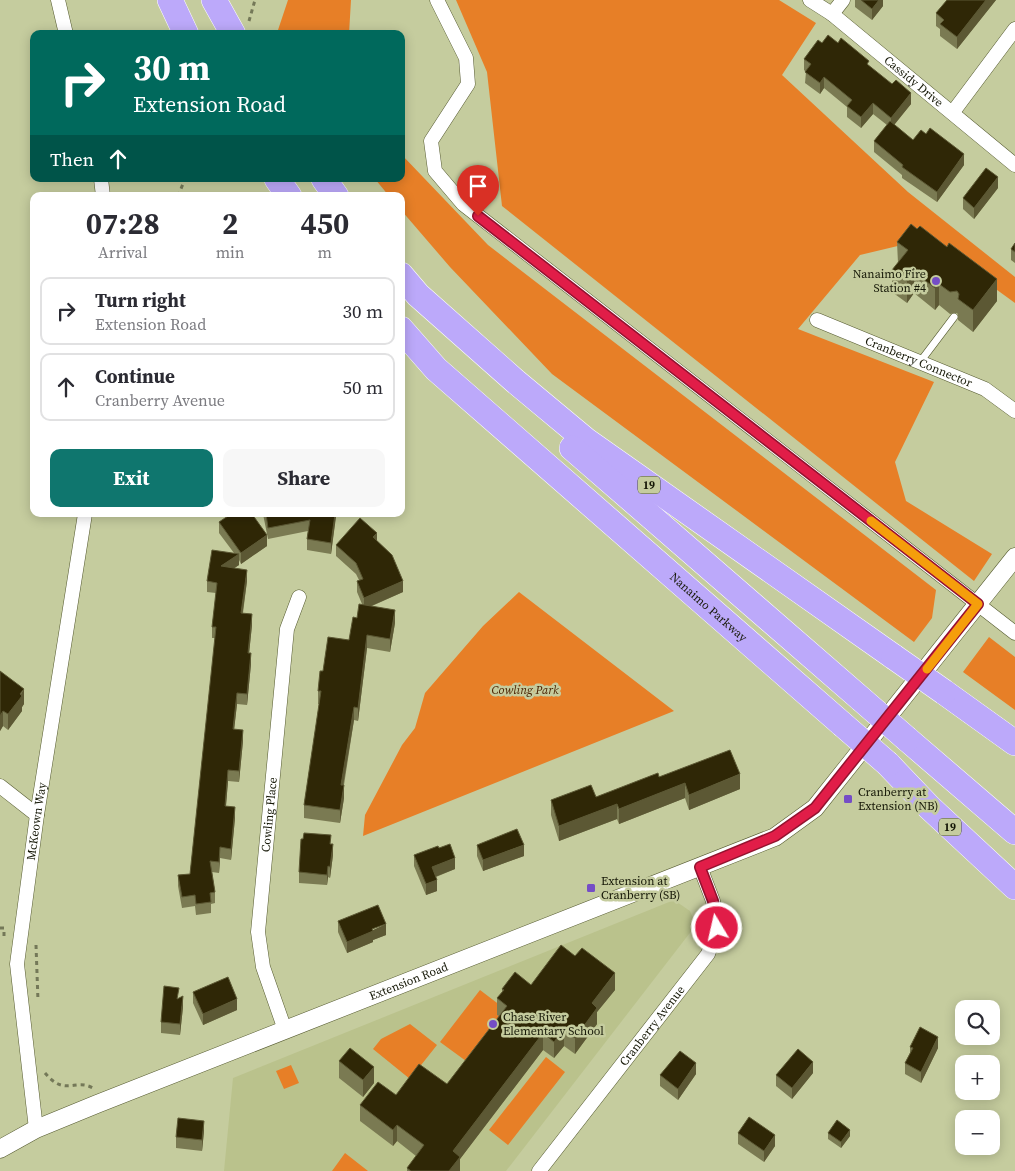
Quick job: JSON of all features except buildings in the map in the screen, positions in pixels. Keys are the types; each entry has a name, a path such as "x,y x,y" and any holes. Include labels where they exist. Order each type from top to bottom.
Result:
{"highway":[{"path":"170,0 184,30"},
{"path":"214,0 239,30"},
{"name":"19","path":"405,280 418,295 515,381 587,441 1015,743"},
{"path":"418,295 449,333 536,416 1015,832"},
{"name":"Nanaimo Parkway","path":"405,333 443,375 888,764 928,807 1015,887"},
{"path":"888,764 946,804 1015,864"}],"street":[{"path":"58,0 65,30"},
{"path":"437,0 466,58 468,84 431,141 435,171 463,204 1015,632"},
{"name":"Cassidy Drive","path":"810,0 832,14 1015,165"},
{"path":"832,14 843,0"},
{"path":"952,112 1015,30"},
{"name":"Cranberry Connector","path":"817,320 985,389 1015,411"},
{"name":"McKeown Way","path":"36,1129 17,964 85,517"},
{"path":"978,604 1015,557"},
{"name":"Cowling Place","path":"285,1030 263,967 258,932 287,629 299,598"},
{"name":"Extension Road","path":"0,1148 36,1129 775,836 815,808 978,604"},
{"path":"0,786 38,815"},
{"name":"Cranberry Avenue","path":"539,1171 708,954 717,928 713,901 700,867"}],"lane":[{"path":"920,362 954,317"}],"path":[{"path":"240,30 255,0"},
{"path":"37,937 35,955 38,1008"},
{"path":"42,1070 55,1083 66,1087 86,1084 98,1090"}],"shaded area":[{"name":"Chase River Elementary School","path":"674,900 690,911 696,925 506,1171 224,1171 233,1078"}],"green space":[{"path":"288,0 351,0 349,30 278,30"},
{"path":"456,0 779,0 816,23 782,75 908,192 1015,277 1015,303 927,239 860,255 798,329 934,382 895,462 906,501 992,554 974,581 502,206 487,72"},
{"path":"405,158 488,245 936,590 932,618 914,642 552,374 450,267 405,215 405,192 386,192 377,182 405,182"},
{"name":"Cowling Park","path":"519,592 674,711 363,836 365,815 402,745 415,728 425,693 483,626"},
{"path":"989,637 1015,657 1015,710 963,672"},
{"path":"480,990 505,1009 466,1061 440,1042"},
{"path":"410,1024 437,1045 410,1079 373,1049 381,1039"},
{"path":"546,1057 565,1072 508,1145 489,1130"},
{"path":"291,1065 299,1083 284,1089 276,1071"},
{"path":"345,1153 368,1171 332,1171"}],"slow traffic":[{"path":"871,521 978,604 927,669"}],"place":[{"name":"Nanaimo Fire Station #4","path":"936,281"},
{"name":"Cranberry at Extension (NB)","path":"848,799"},
{"name":"Extension at Cranberry (SB)","path":"591,888"},
{"name":"Chase River Elementary School","path":"493,1024"}],"route":[{"path":"478,216 978,604 815,808 775,836 700,867 713,901 717,928"}]}
